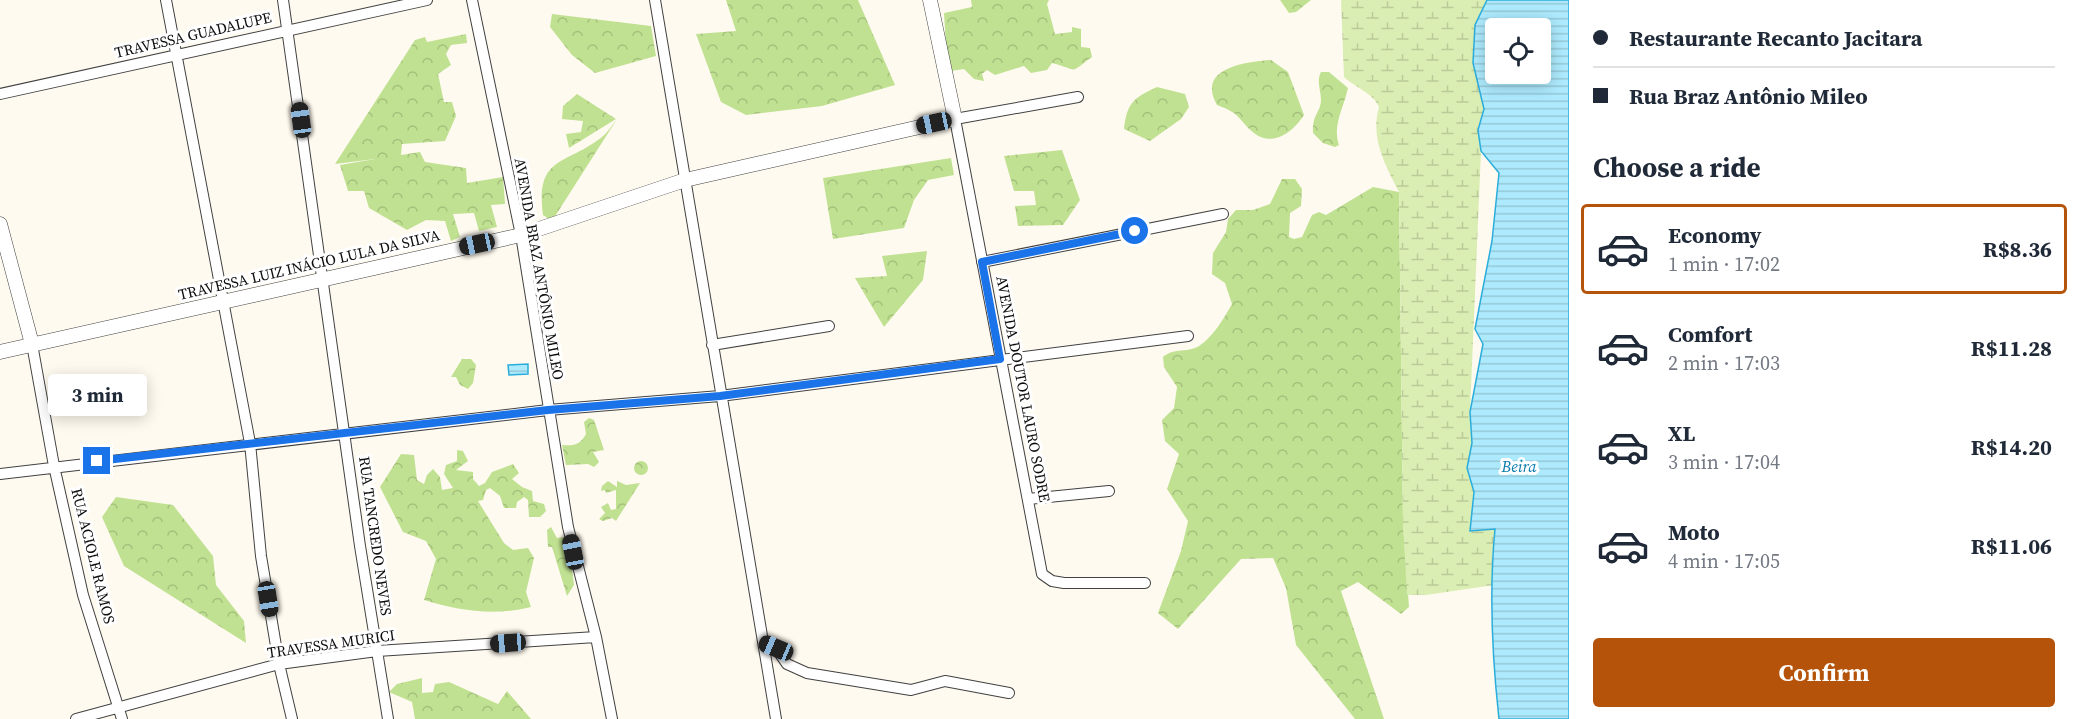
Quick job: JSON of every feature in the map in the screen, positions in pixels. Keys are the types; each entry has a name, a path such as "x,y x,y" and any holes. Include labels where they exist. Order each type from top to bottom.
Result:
{"street":[{"path":"166,0 250,444 261,556 279,664 292,719"},
{"name":"RUA TANCREDO NEVES","path":"283,0 388,719"},
{"name":"TRAVESSA GUADALUPE","path":"0,94 427,0"},
{"name":"AVENIDA BRAZ ANTÔNIO MILEO","path":"472,0 521,235 573,552 596,637 612,719"},
{"path":"656,0 720,396 776,719"},
{"name":"AVENIDA DOUTOR LAURO SODRE","path":"930,0 1042,574 1046,579 1064,583 1145,583"},
{"name":"TRAVESSA LUIZ INÁCIO LULA DA SILVA","path":"0,352 521,235 685,180 955,119 1078,97"},
{"path":"982,262 1223,214"},
{"name":"RUA ACIOLE RAMOS","path":"0,224 32,345 54,466 82,595 122,719"},
{"path":"712,345 829,326"},
{"path":"0,474 548,410 720,396 1188,336"},
{"path":"1028,499 1109,491"},
{"name":"TRAVESSA MURICI","path":"76,719 279,664 377,651 596,637"},
{"path":"763,642 776,648 787,664 807,673 911,690 945,681 1009,693"}],"green space":[{"path":"726,0 858,0 895,85 822,106 746,115 721,102 696,34 736,31"},
{"path":"971,0 1049,0 1047,4 1055,34 1072,32 1072,27 1081,29 1081,47 1090,48 1092,57 1074,69 1052,63 1047,70 1031,73 1024,66 995,75 987,70 982,74 984,81 974,79 964,69 951,71 946,45 944,13 972,7"},
{"path":"1280,0 1311,0 1296,12 1289,13"},
{"path":"1341,0 1487,0 1475,25 1473,63 1484,109 1478,130 1481,151 1470,412 1472,443 1467,468 1474,492 1470,531 1495,528 1492,561 1494,585 1426,595 1407,595 1403,523 1399,192 1380,151 1376,130 1379,107 1368,94 1344,77"},
{"path":"552,14 651,26 656,56 595,73 572,55 550,27"},
{"path":"466,34 467,43 451,45 446,54 451,65 438,74 444,102 452,102 456,116 445,141 402,144 401,155 420,152 425,162 466,168 467,183 503,177 505,204 491,205 497,227 479,231 474,213 453,214 460,237 451,241 445,221 426,220 407,230 369,208 364,191 348,191 340,165 375,159 335,164 415,40 425,37 427,42"},
{"path":"1271,60 1288,72 1304,115 1289,132 1268,139 1254,133 1235,114 1217,105 1212,93 1213,83 1226,69"},
{"path":"1321,72 1329,72 1348,88 1338,124 1339,145 1335,147 1323,143 1313,133 1321,101 1319,82"},
{"path":"1157,87 1185,94 1189,107 1181,119 1150,141 1124,129 1129,107 1137,98"},
{"path":"577,94 616,119 569,148 566,134 581,132 583,121 562,119 563,106"},
{"path":"617,119 552,221 543,215 544,181 549,171 556,164 602,137"},
{"path":"1062,150 1080,200 1063,225 1018,226 1015,206 1036,205 1034,191 1014,191 1004,156"},
{"path":"951,158 954,175 928,180 914,200 904,228 833,239 823,178"},
{"path":"1282,179 1295,179 1302,189 1301,206 1290,213 1289,237 1294,239 1302,237 1312,215 1319,212 1326,215 1373,187 1399,192 1403,523 1409,607 1401,614 1358,582 1341,591 1384,719 1355,719 1296,645 1286,588 1273,558 1241,559 1178,629 1158,613 1181,551 1188,521 1167,489 1179,454 1165,441 1162,420 1174,408 1177,387 1164,367 1163,357 1172,352 1199,346 1209,338 1222,321 1232,304 1225,283 1212,274 1213,253 1226,232 1228,219 1236,210 1253,210 1270,204"},
{"path":"927,251 923,280 884,327 855,278 887,276 882,256"},
{"path":"462,359 471,359 476,365 473,383 468,389 460,385 456,377 451,377"},
{"path":"589,418 594,420 604,450 593,452 599,462 594,467 588,464 566,465 562,445 579,443 586,434 584,422"},
{"path":"457,450 463,451 468,461 456,470 473,472 473,479 479,486 485,483 492,472 513,464 519,473 512,479 532,491 533,501 544,504 546,511 540,517 529,517 528,500 524,497 517,502 516,508 504,508 500,496 490,488 486,490 483,500 478,501 504,543 513,550 528,548 534,558 526,592 531,607 491,612 450,607 424,600 436,559 426,541 403,532 380,487 401,454 414,455 417,480 424,484 427,475 433,469 440,477 442,490 453,488 444,474 446,465 457,461"},
{"path":"641,461 646,463 648,468 646,473 641,475 636,473 634,468 636,463"},
{"path":"608,481 617,487 617,481 626,485 640,483 616,521 612,518 603,521 599,519 605,513 601,507 608,503 611,510 616,509 616,490 606,493 605,490 601,491 602,486"},
{"path":"116,497 173,505 213,556 216,585 244,621 246,643 124,566 102,517"},
{"path":"551,527 557,538 564,537 569,545 574,585 567,596 552,547 548,547 547,530"},
{"path":"422,678 422,693 433,692 435,684 449,682 498,704 507,691 531,719 415,719 412,702 389,692 397,684"}],"water":[{"name":"Beira","path":"1487,0 1569,0 1569,719 1499,719 1492,624 1495,529 1470,531 1474,492 1467,468 1472,443 1470,412 1483,344 1475,329 1492,241 1499,173 1481,151 1478,130 1484,109 1473,63 1475,25"},
{"path":"528,364 528,374 509,375 508,365"}],"route":[{"path":"97,461 548,410 720,396 1000,359 982,262 1135,231"}]}
